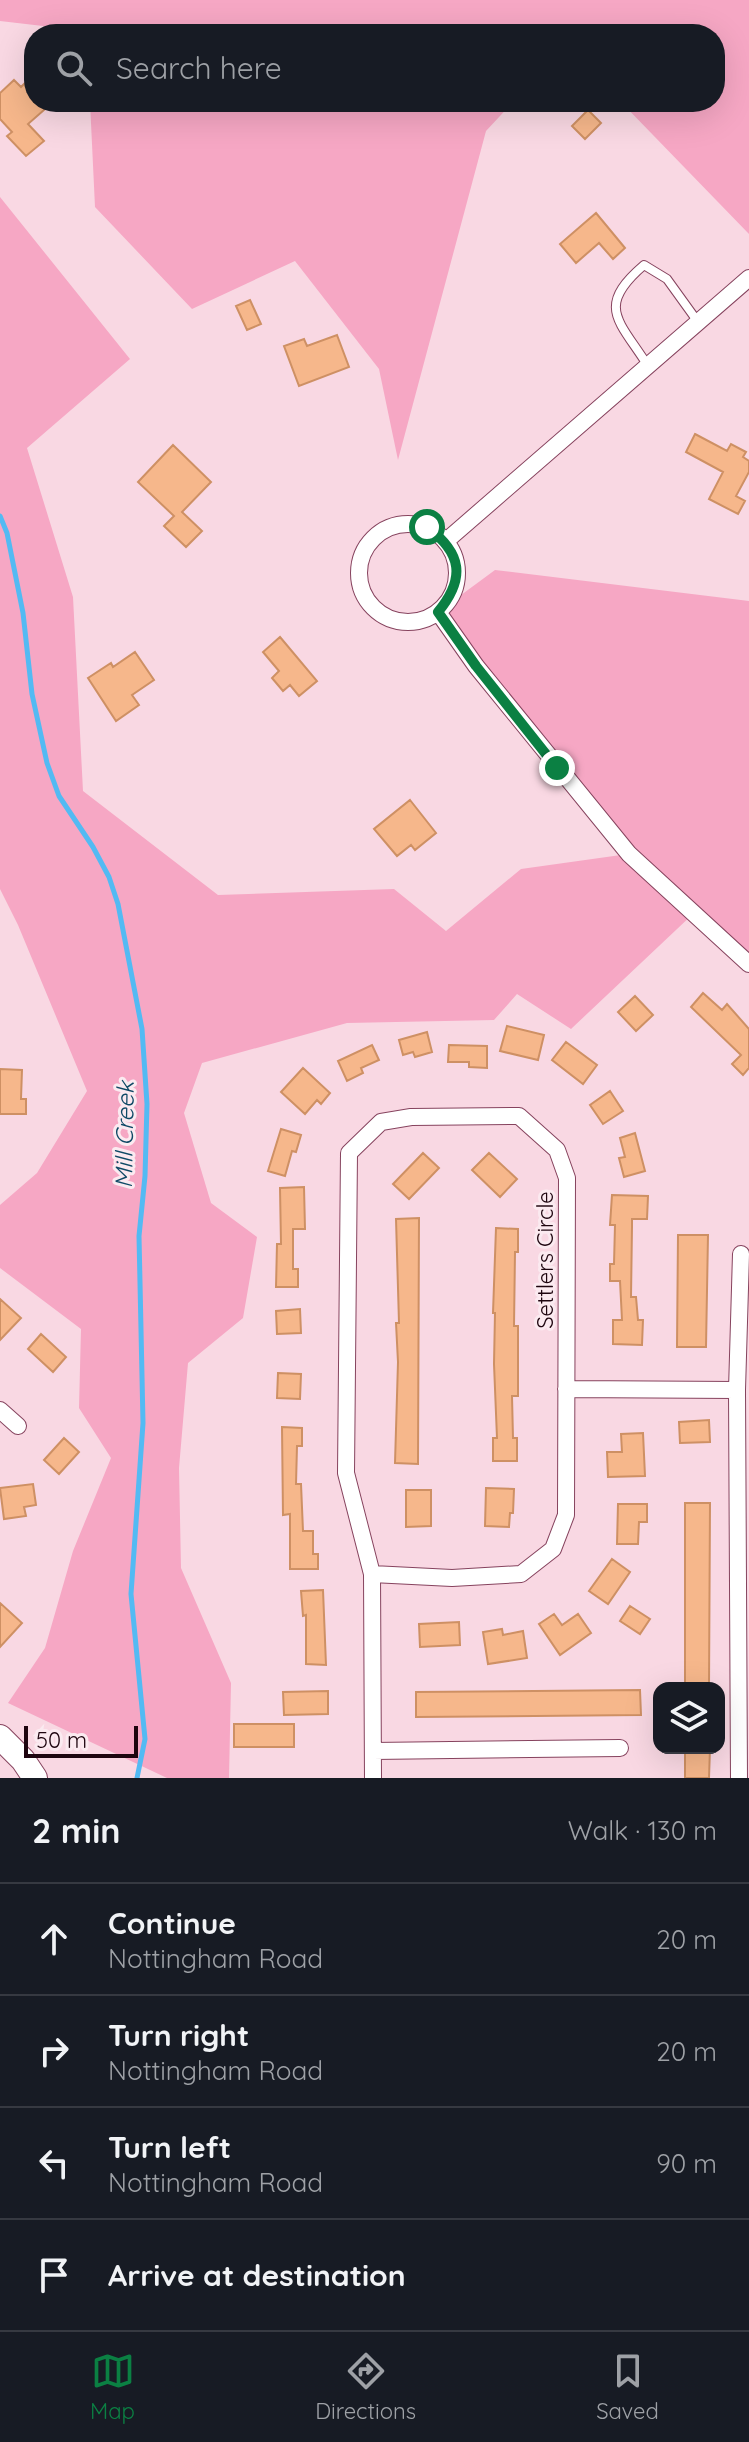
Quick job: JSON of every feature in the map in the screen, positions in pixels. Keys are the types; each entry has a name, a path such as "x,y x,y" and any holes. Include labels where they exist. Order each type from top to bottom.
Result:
{"street":[{"path":"446,541 749,278"},
{"path":"409,523 427,527 446,541 456,562 452,595 438,612 427,619 411,622 383,616 365,598 358,571 365,547 385,529 409,523"},
{"path":"438,612 494,689 629,854 749,964"},
{"name":"Settlers Circle","path":"372,1574 452,1578 521,1574 553,1549 566,1515 567,1178 557,1150 519,1116 411,1117 381,1122 349,1153 346,1473 372,1574 373,1778"},
{"path":"739,1778 737,1390 741,1254"},
{"path":"566,1389 737,1390"},
{"path":"0,1410 18,1426"},
{"path":"0,1737 23,1760 35,1778"},
{"path":"373,1751 620,1748"}],"lane":[{"path":"648,366 618,319 615,300 623,282 644,265 667,279 698,322"}],"shaded area":[{"path":"0,0 749,0 749,234 631,112 725,112 725,24 26,24 0,21"},
{"path":"90,112 504,112 486,131 398,460 379,369 295,261 192,309 95,207"},
{"path":"0,197 130,359 27,448 73,597 83,791 218,895 394,889 446,931 521,869 628,854 438,612 495,570 749,601 749,964 694,913 571,1029 517,994 494,1020 347,1023 202,1063 184,1113 211,1203 257,1237 243,1318 188,1363 179,1468 181,1568 231,1683 229,1778 167,1778 8,1703 45,1648 73,1551 111,1458 79,1408 81,1329 0,1268 0,1205 37,1173 87,1091 0,889"}],"building":[{"path":"14,80 21,87 24,84 24,112 42,112 28,124 44,141 26,156 7,136 12,132 0,119 0,93"},
{"path":"586,112 601,123 585,139 572,126"},
{"path":"596,213 625,248 613,259 599,243 576,263 560,244"},
{"path":"250,300 261,324 247,330 236,306"},
{"path":"337,335 349,367 299,386 284,346 304,339 307,346"},
{"path":"695,434 727,451 731,444 746,452 743,457 749,461 749,472 736,496 745,501 738,514 709,499 723,472 686,452"},
{"path":"173,445 211,482 182,512 202,531 186,547 164,526 174,516 138,482"},
{"path":"280,637 317,681 299,696 290,685 283,691 272,678 279,671 263,652"},
{"path":"135,652 154,680 132,695 139,705 116,721 88,678 111,663 113,667"},
{"path":"410,800 436,833 415,850 411,845 397,856 374,829"},
{"path":"703,993 722,1010 727,1004 749,1029 749,1068 743,1075 732,1064 741,1055 691,1007"},
{"path":"635,996 653,1015 636,1031 618,1012"},
{"path":"507,1026 544,1035 538,1060 500,1051"},
{"path":"427,1032 432,1052 415,1057 413,1052 403,1055 399,1040"},
{"path":"566,1042 597,1065 583,1084 552,1060"},
{"path":"372,1045 379,1060 361,1068 363,1073 347,1081 338,1061"},
{"path":"449,1045 487,1046 487,1068 469,1067 469,1062 448,1062"},
{"path":"303,1068 330,1093 321,1104 317,1100 305,1114 281,1092"},
{"path":"0,1069 22,1070 21,1099 26,1099 26,1114 0,1114"},
{"path":"610,1091 623,1111 603,1124 590,1105"},
{"path":"281,1129 301,1135 296,1152 292,1151 285,1176 268,1171"},
{"path":"635,1133 645,1171 624,1177 619,1158 625,1157 620,1138"},
{"path":"423,1153 439,1168 409,1199 393,1184"},
{"path":"489,1153 517,1179 500,1197 472,1170"},
{"path":"304,1187 305,1229 293,1229 293,1269 298,1269 298,1287 276,1287 277,1244 281,1244 280,1188"},
{"path":"612,1195 648,1196 647,1219 632,1219 631,1297 636,1297 638,1320 643,1320 642,1345 613,1344 613,1320 622,1320 620,1281 610,1281 610,1264 614,1264 615,1225 610,1225"},
{"path":"419,1218 418,1464 395,1463 396,1323 399,1323 396,1219"},
{"path":"496,1228 518,1229 514,1326 518,1326 518,1396 512,1396 517,1461 493,1461 493,1438 497,1438 493,1313"},
{"path":"678,1235 708,1235 706,1347 677,1347"},
{"path":"0,1299 21,1318 0,1340"},
{"path":"300,1309 301,1333 277,1334 276,1311"},
{"path":"41,1334 66,1357 53,1372 28,1349"},
{"path":"278,1373 301,1374 300,1399 277,1398"},
{"path":"709,1420 710,1442 680,1443 679,1422"},
{"path":"282,1427 302,1428 302,1446 297,1446 296,1484 301,1484 303,1531 313,1531 313,1554 318,1554 318,1569 290,1569 290,1514 283,1515"},
{"path":"643,1433 645,1476 608,1477 607,1452 622,1452 621,1434"},
{"path":"64,1438 79,1452 59,1474 44,1460"},
{"path":"33,1484 36,1505 24,1507 26,1516 4,1519 0,1488"},
{"path":"486,1488 514,1489 509,1527 485,1526"},
{"path":"406,1490 431,1490 431,1526 406,1527"},
{"path":"685,1503 710,1503 709,1682 685,1682"},
{"path":"618,1504 647,1504 647,1522 639,1522 638,1544 617,1544"},
{"path":"612,1559 630,1572 608,1604 589,1591"},
{"path":"323,1590 326,1665 306,1664 306,1615 303,1616 301,1591"},
{"path":"0,1603 22,1623 0,1647"},
{"path":"630,1606 650,1619 640,1634 620,1621"},
{"path":"554,1614 562,1625 578,1614 591,1633 560,1655 539,1624"},
{"path":"459,1622 460,1645 420,1647 419,1624"},
{"path":"502,1629 503,1635 523,1631 527,1658 488,1664 483,1632"},
{"path":"640,1690 641,1715 416,1717 416,1692"},
{"path":"328,1691 328,1714 284,1715 283,1692"},
{"path":"234,1724 294,1724 294,1747 234,1747"},
{"path":"685,1754 710,1754 709,1778 685,1778"}],"waterway":[{"name":"Mill Creek","path":"0,516 7,533 23,613 32,694 47,763 59,796 109,877 118,904 142,1029 147,1104 139,1236 143,1423 131,1594 145,1739 137,1778"}],"route":[{"path":"427,527 446,541 456,562 452,595 438,612 476,666 557,768"}]}
